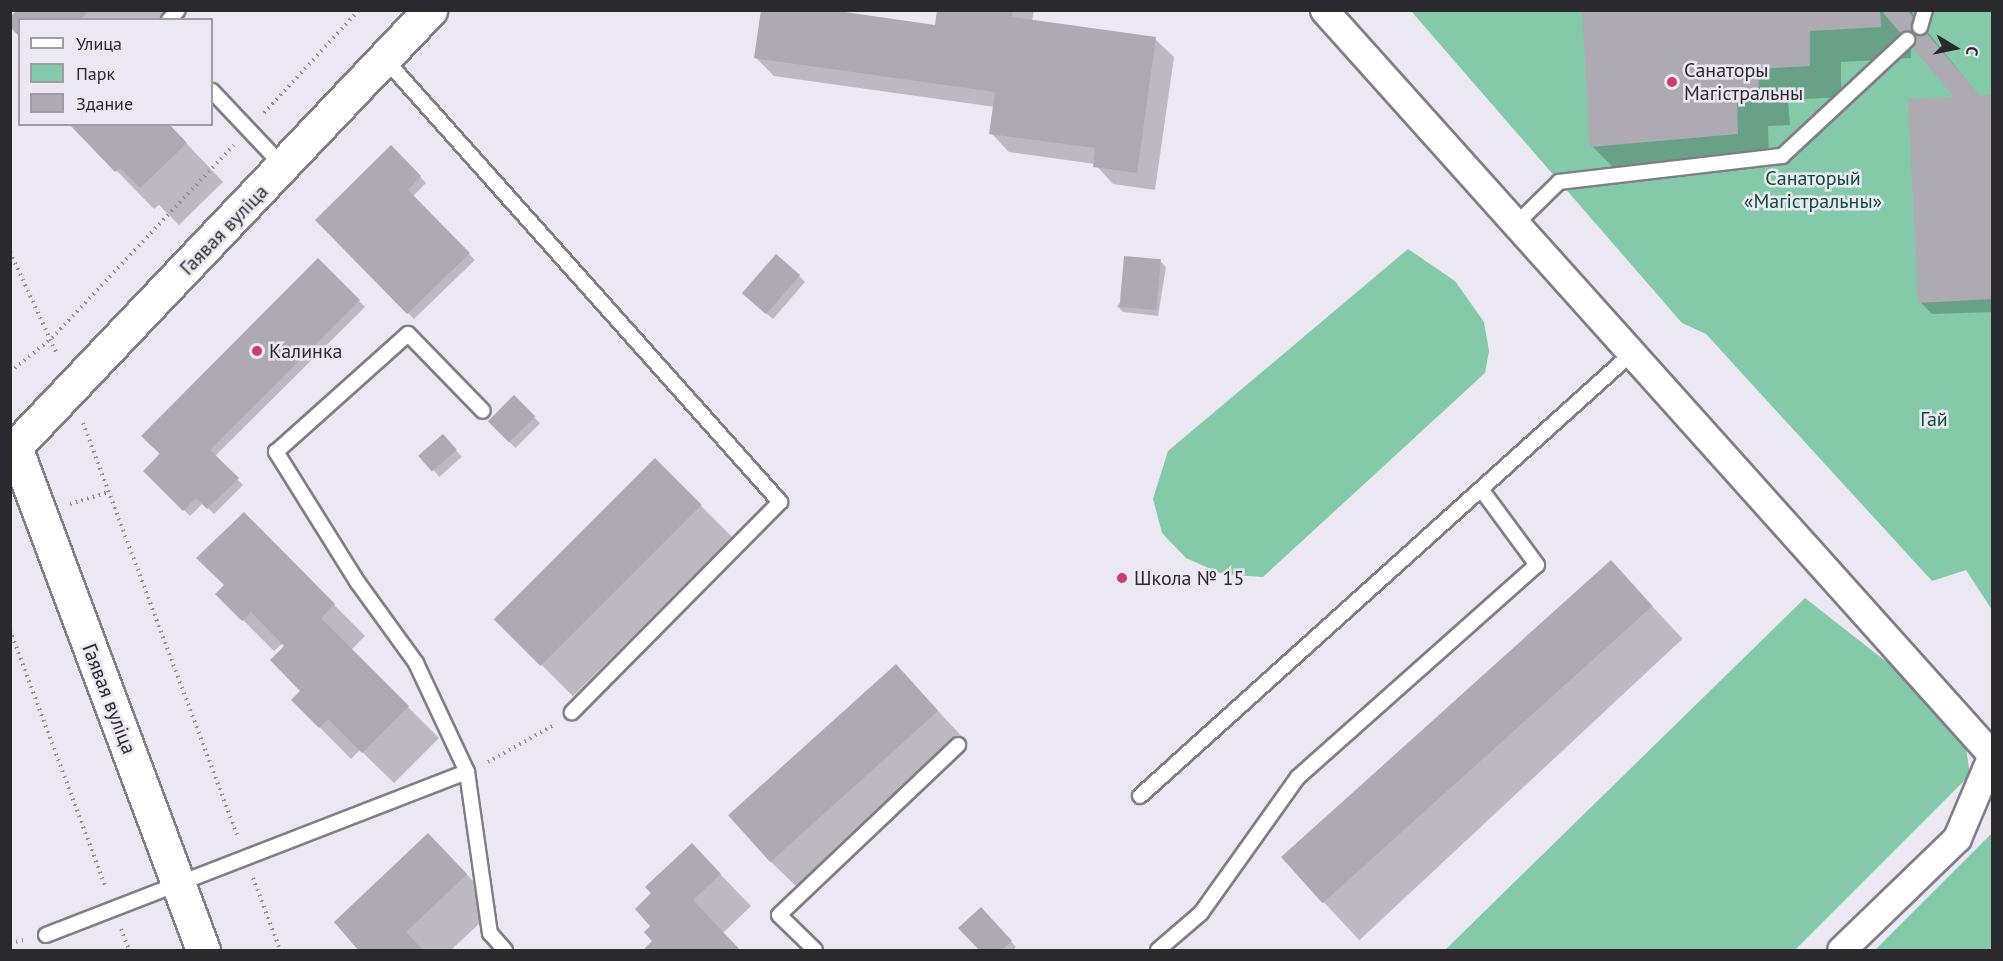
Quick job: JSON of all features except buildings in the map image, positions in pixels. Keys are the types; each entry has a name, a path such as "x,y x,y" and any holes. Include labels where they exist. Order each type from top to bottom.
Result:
{"main road":[{"name":"Гаявая вуліца","path":"203,951 12,445 70,390 430,10"}],"street":[{"path":"1324,10 1992,755 1957,838 1841,951"}],"lane":[{"path":"1920,27 1925,10"},
{"path":"1516,224 1559,182 1782,156 1907,40"},
{"path":"384,58 780,502 572,712"},
{"path":"213,92 284,166"},
{"path":"483,411 408,334 276,452 358,583 416,663 467,772 490,933 505,951"},
{"path":"1140,796 1632,353"},
{"path":"1158,951 1201,913 1298,777 1537,565 1481,489"},
{"path":"814,951 779,915 958,745"},
{"path":"46,935 180,886 467,772"}],"path":[{"path":"10,372 52,338 359,10"},
{"path":"10,252 52,338 280,951"},
{"path":"10,630 129,951"},
{"path":"467,772 533,740 572,712"}],"green space":[{"name":"Санаторый «Магістральны»","path":"1411,11 1992,11 1992,610 1966,570 1932,581 1706,334 1682,323"},
{"path":"1408,249 1455,281 1484,322 1489,351 1485,373 1263,577 1222,574 1186,558 1162,533 1153,499 1168,451"},
{"path":"1805,598 1962,721 1970,775 1795,950 1445,950"},
{"path":"1992,833 1992,950 1875,950"}],"place":[{"name":"Санаторы Магістральны","path":"1672,82"},
{"name":"Калинка","path":"257,351"},
{"name":"Школа № 15","path":"1122,578"}],"park label":[{"name":"Гай","path":"1934,419"}]}
